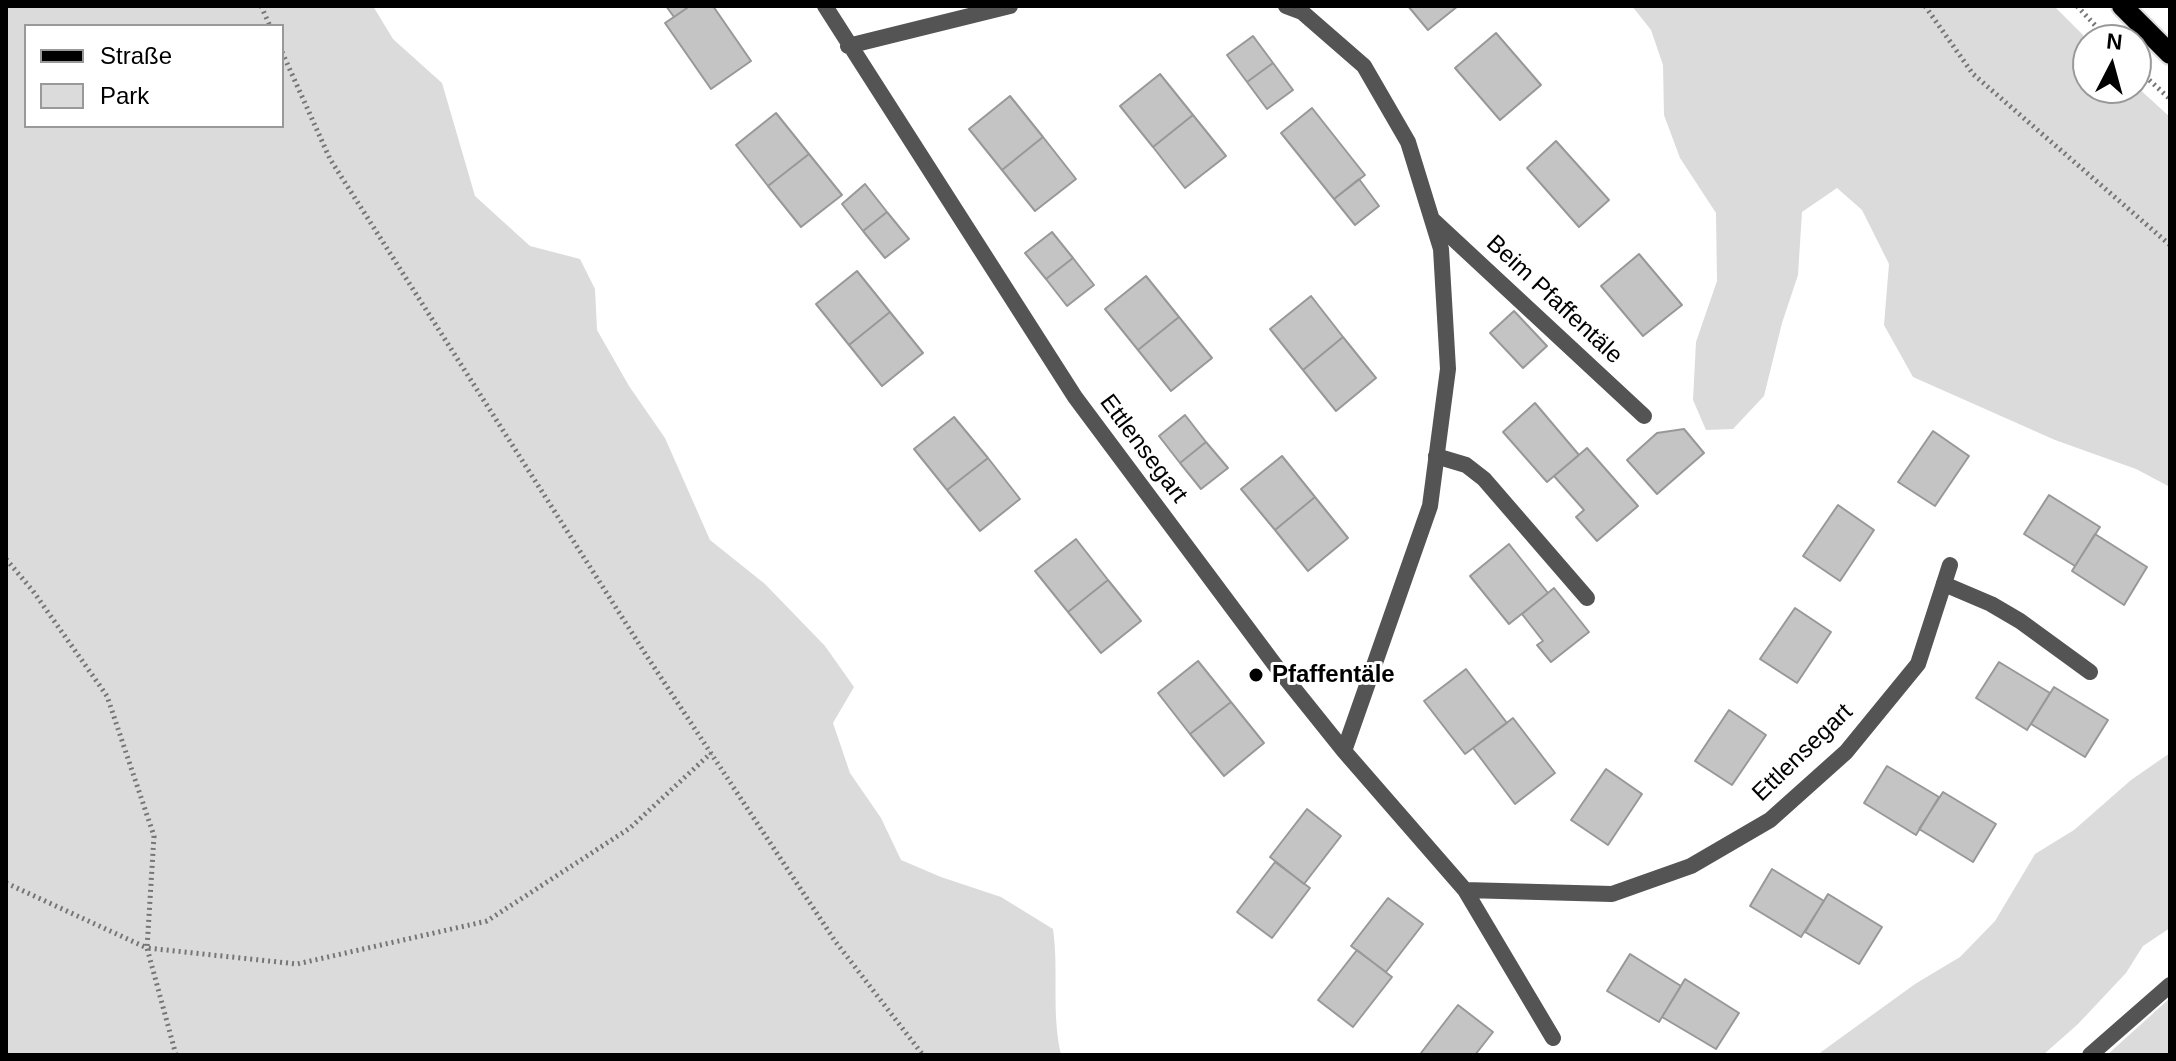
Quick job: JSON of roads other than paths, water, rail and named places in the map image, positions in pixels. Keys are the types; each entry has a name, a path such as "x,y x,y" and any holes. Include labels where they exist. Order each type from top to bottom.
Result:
{"main road":[{"path":"2122,6 2170,54"}],"street":[{"name":"Ettlensegart","path":"825,6 1075,397 1275,665 1344,751 1465,890 1553,1038"},
{"path":"848,46 1010,6"},
{"path":"1286,6 1302,12 1364,66 1408,142 1441,249 1448,369 1430,506 1344,751"},
{"name":"Beim Pfaffentäle","path":"1431,219 1644,416"},
{"path":"1436,456 1466,465 1484,479 1587,598"},
{"name":"Ettlensegart","path":"1465,890 1612,894 1691,866 1770,820 1846,752 1918,664 1950,565"},
{"path":"1944,584 1991,604 2020,621 2090,672"},
{"path":"2090,1055 2170,985"}],"place":[{"name":"Pfaffentäle","path":"1256,675"}]}
